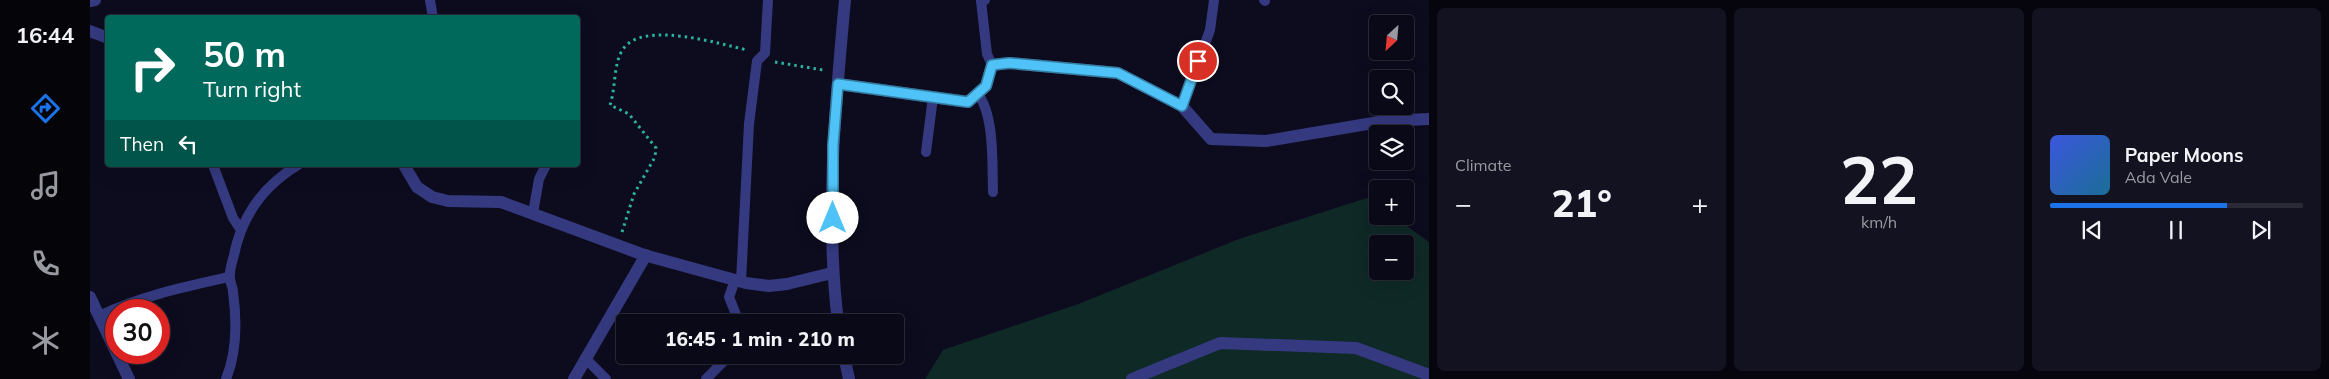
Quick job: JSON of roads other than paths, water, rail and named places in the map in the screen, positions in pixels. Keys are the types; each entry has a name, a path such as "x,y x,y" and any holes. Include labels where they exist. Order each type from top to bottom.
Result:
{"street":[{"path":"90,1 95,0"},
{"path":"837,314 832,273 833,145 845,0"},
{"path":"90,31 105,37"},
{"path":"838,79 968,102 986,86 992,65 1009,63 1118,73 1182,106 1211,139 1266,142 1385,121 1429,119"},
{"path":"405,167 417,187 432,197 448,201 501,202 646,255 738,280 768,286 787,284 832,273"},
{"path":"574,379 646,255"},
{"path":"90,297 129,379"},
{"path":"1132,379 1220,343 1356,348 1429,375"},
{"path":"846,364 849,379"}],"lane":[{"path":"430,0 432,15"},
{"path":"736,314 729,297 738,280 749,124 757,61 765,52 768,0"},
{"path":"985,0 981,1 988,54 992,65"},
{"path":"1182,106 1210,30 1214,0"},
{"path":"977,94 983,100 988,116 994,192"},
{"path":"926,152 933,97"},
{"path":"214,167 233,218 241,230"},
{"path":"226,379 232,365 234,349 233,291 229,277 241,230 256,201 268,186 295,167"},
{"path":"533,213 539,179 545,167"},
{"path":"99,316 128,303 168,290 229,277"},
{"path":"585,358 606,379"},
{"path":"706,379 721,364"}]}
